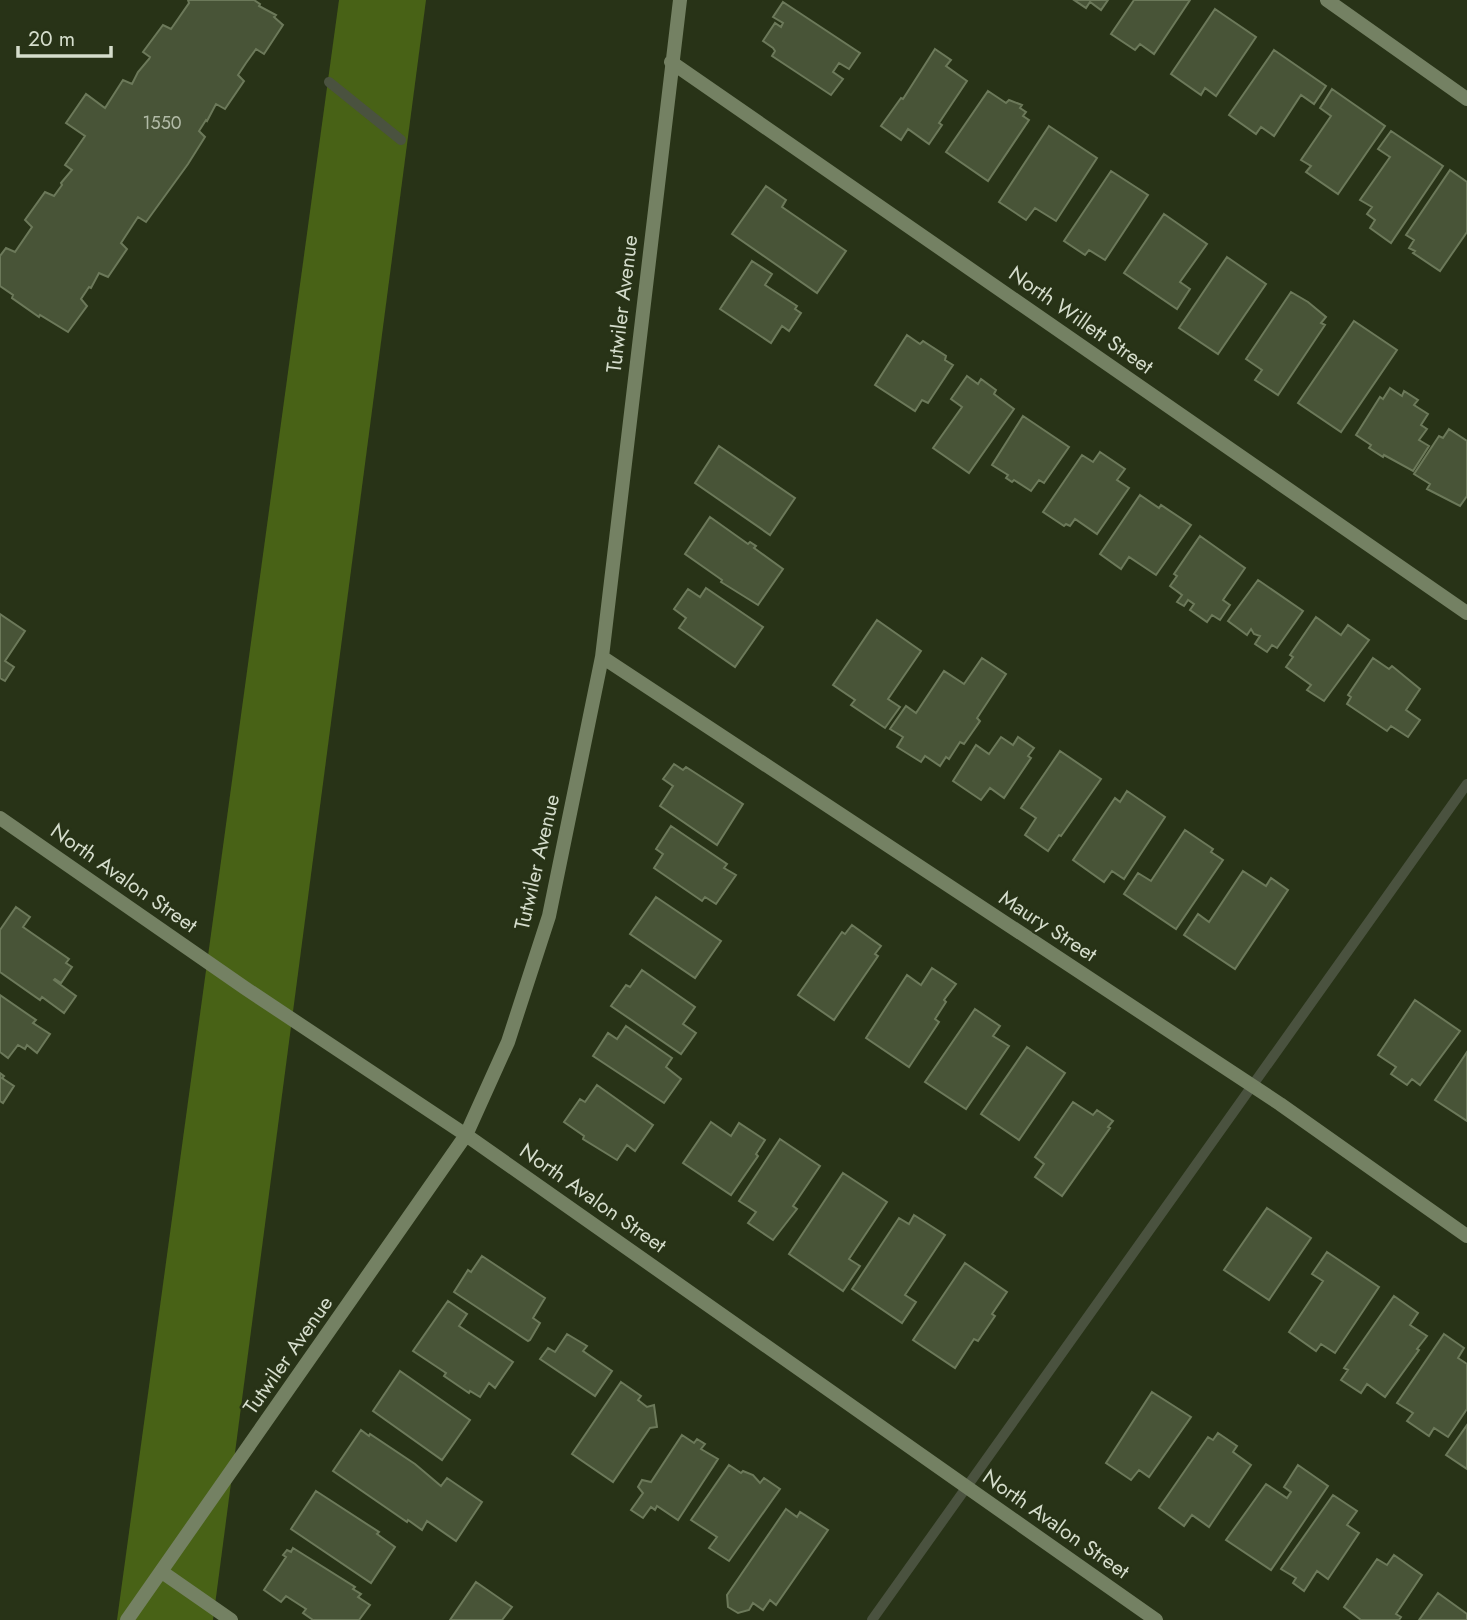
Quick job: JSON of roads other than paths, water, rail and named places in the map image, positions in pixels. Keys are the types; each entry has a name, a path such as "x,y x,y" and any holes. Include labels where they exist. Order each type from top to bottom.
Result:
{"street":[{"name":"Tutwiler Avenue","path":"127,1620 466,1135 508,1041 549,916 601,657 680,0"},
{"path":"1327,0 1467,99"},
{"name":"North Willett Street","path":"671,62 1467,612"},
{"name":"Maury Street","path":"601,657 1280,1104 1467,1236"},
{"name":"North Avalon Street","path":"0,818 245,988 466,1135 1156,1620"},
{"path":"162,1572 231,1620"}],"waterway":[{"path":"329,82 401,140"},
{"path":"872,1620 1467,784"}]}
